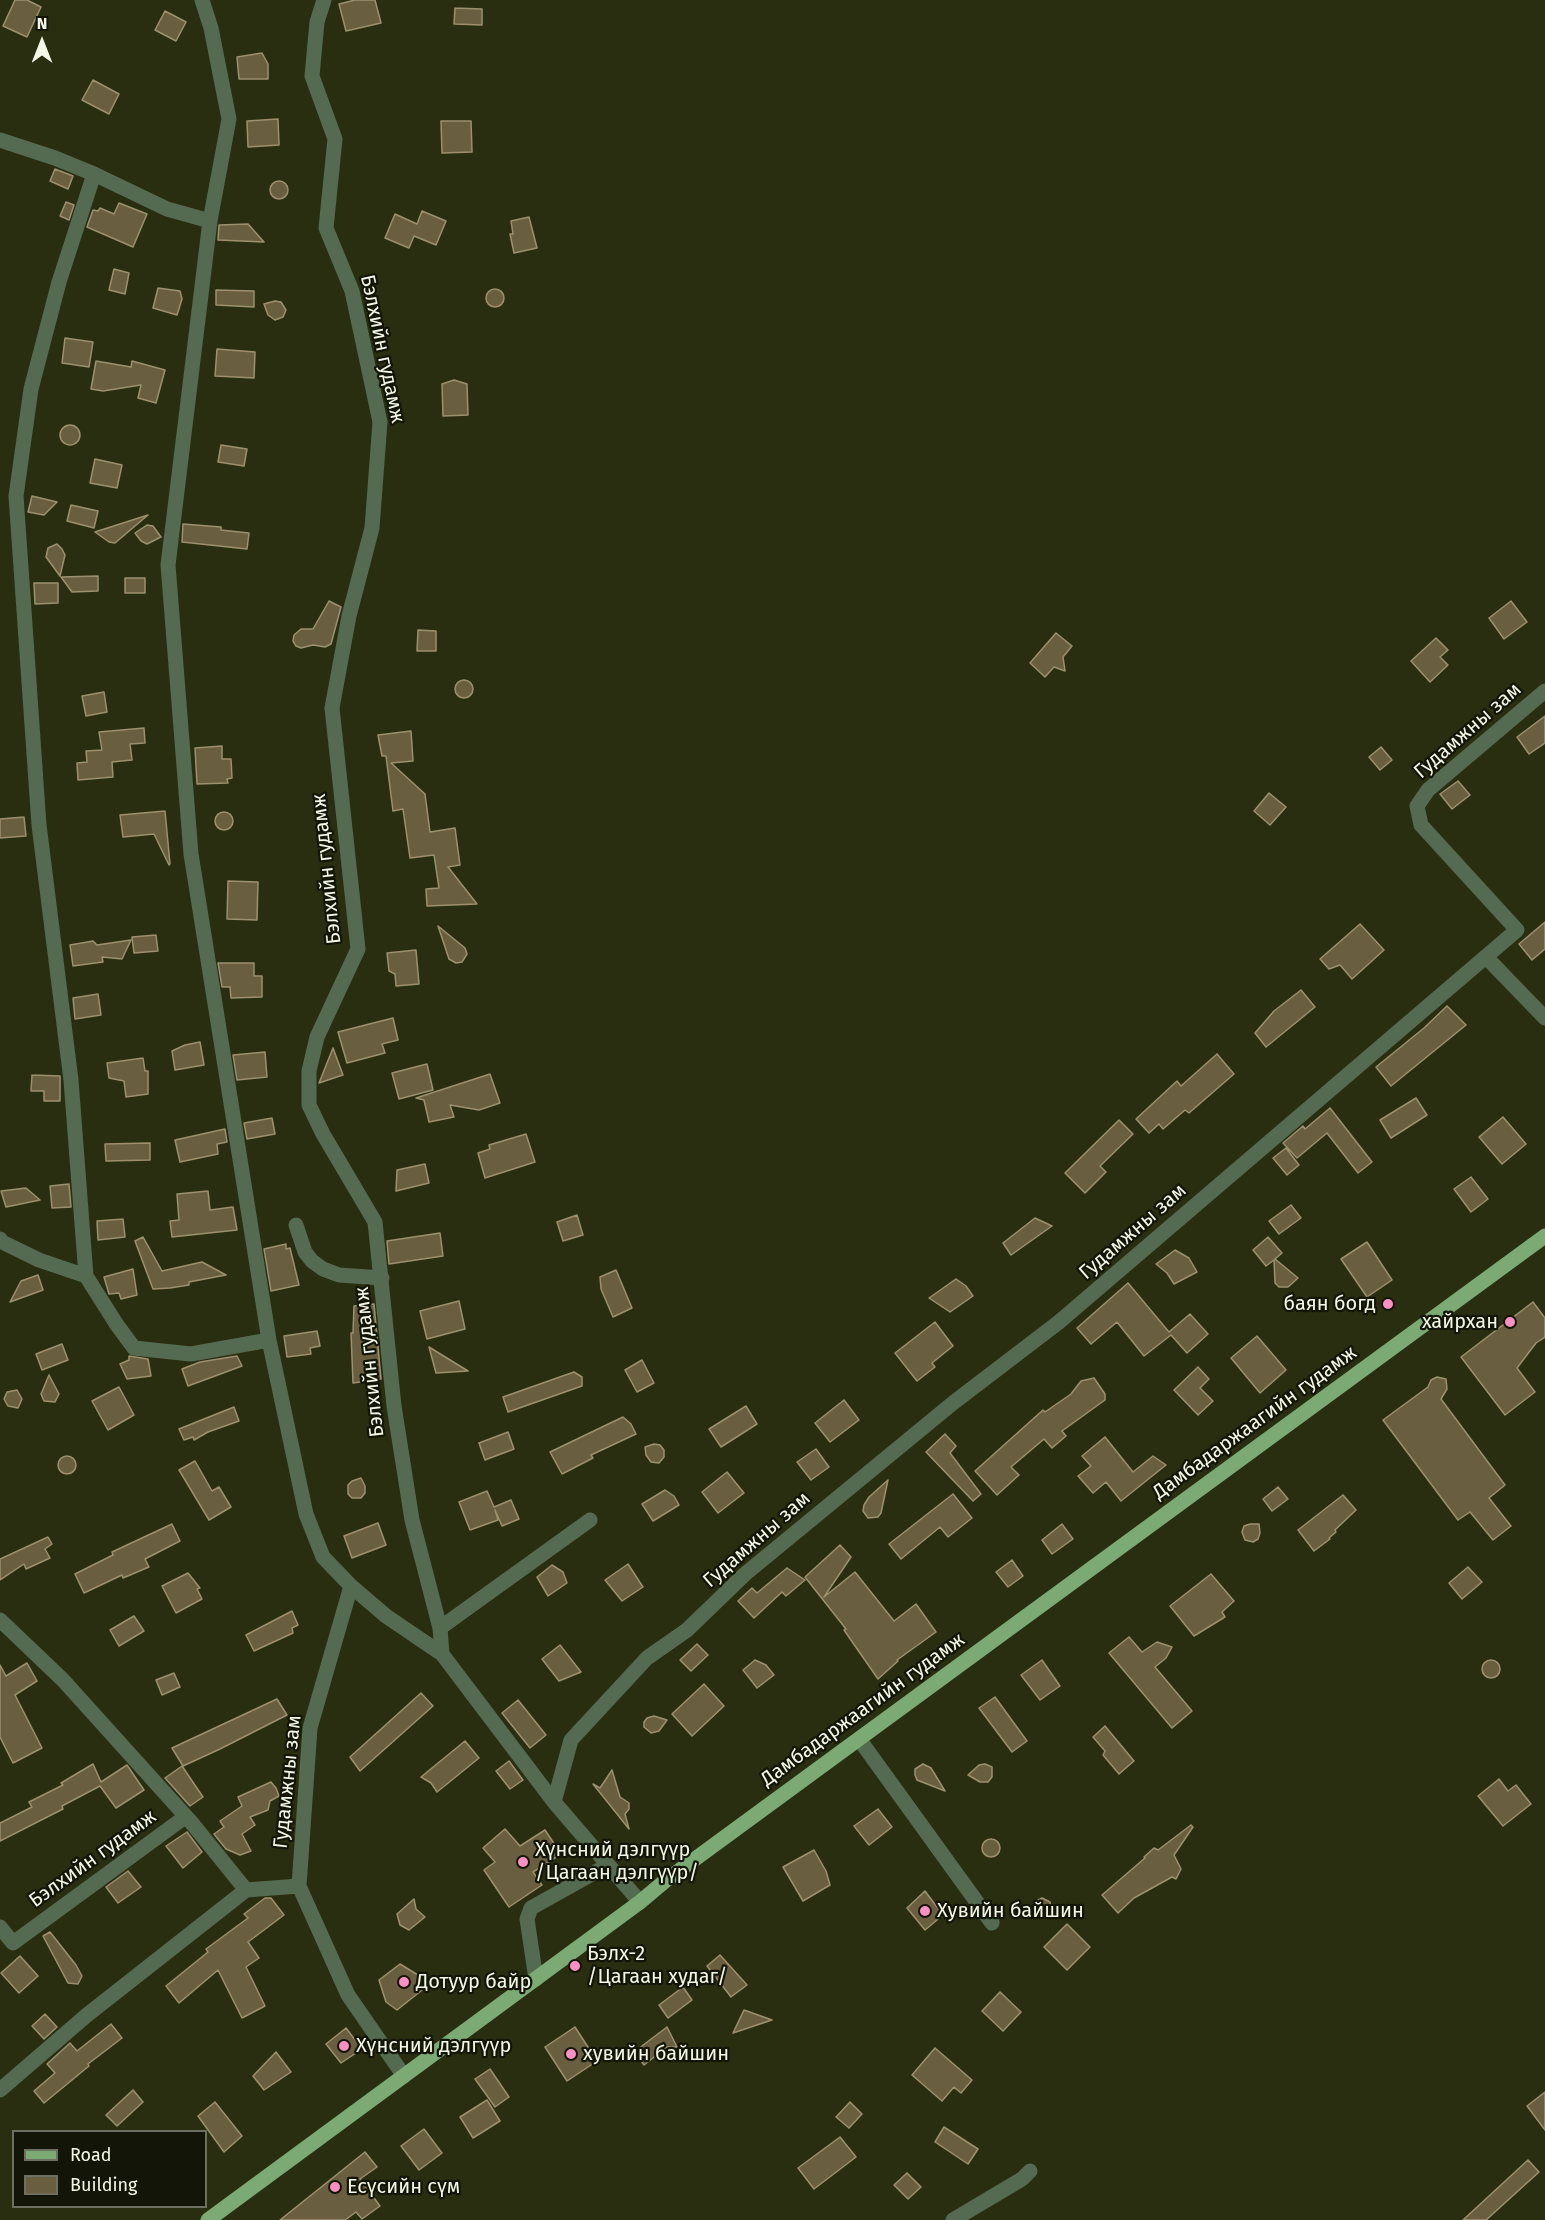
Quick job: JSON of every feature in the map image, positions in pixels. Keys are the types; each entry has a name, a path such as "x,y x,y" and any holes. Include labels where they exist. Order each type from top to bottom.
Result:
{"main road":[{"name":"Дамбадаржаагийн гудамж","path":"208,2220 640,1902 664,1881 1545,1236"}],"street":[{"path":"202,0 211,28 229,119 210,221 168,565 191,854 269,1340 306,1514 323,1557 351,1586 386,1616 442,1654 554,1802 640,1902"},
{"name":"Бэлхийн гудамж","path":"324,0 317,22 312,76 335,139 326,228 352,291 380,422 372,528 349,616 332,708 358,949 317,1037 309,1071 309,1105 323,1134 375,1221 394,1406 412,1520 440,1628 442,1654"},
{"path":"0,140 94,174 167,209 210,221"},
{"path":"94,174 59,282 32,389 16,496 39,825 71,1080 86,1276 134,1348 191,1354 269,1340"},
{"name":"Гудамжны зам","path":"554,1802 571,1740 646,1658 687,1630 745,1574 953,1403 1059,1323 1517,930 1421,825 1417,806 1428,790 1545,691"},
{"path":"1486,957 1545,1018"},
{"path":"296,1225 304,1252 322,1269 339,1275 382,1278"},
{"path":"0,1239 39,1260 86,1276"},
{"path":"440,1628 590,1521"},
{"name":"Гудамжны зам","path":"351,1586 310,1728 299,1886 348,1995 404,2076"},
{"path":"0,1620 63,1680 185,1817 246,1890"},
{"path":"859,1739 992,1923"},
{"name":"Бэлхийн гудамж","path":"0,1953 185,1817"},
{"path":"536,1979 527,1919 531,1908 608,1865"},
{"path":"0,2090 87,2014 246,1890 299,1886"},
{"path":"0,1927 12,1943"},
{"path":"953,2220 1022,2179 1030,2171"}],"building":[{"path":"15,0 27,0 41,7 27,37 3,26"},
{"path":"355,0 375,0 381,23 346,31 339,4"},
{"path":"455,8 482,9 482,25 454,24"},
{"path":"165,11 186,22 176,41 155,30"},
{"path":"262,53 268,64 268,79 239,79 237,57"},
{"path":"93,80 119,94 109,114 82,100"},
{"path":"278,119 279,145 248,147 247,121"},
{"path":"441,121 471,121 472,152 442,153"},
{"path":"55,169 73,176 68,189 50,181"},
{"path":"275,181 283,181 288,186 286,197 275,199 270,194 270,186"},
{"path":"66,202 74,205 69,220 60,216"},
{"path":"119,203 147,214 133,247 87,227 93,210 98,211 100,208 114,214"},
{"path":"422,211 446,221 436,245 414,236 409,248 385,238 395,214 417,224"},
{"path":"529,217 537,248 514,253 510,234 513,234 511,221"},
{"path":"248,224 264,242 218,240 219,225"},
{"path":"114,269 129,273 125,294 109,290"},
{"path":"158,288 180,291 182,299 177,315 153,308"},
{"path":"491,289 499,289 504,294 502,305 491,307 486,302 486,294"},
{"path":"216,290 254,291 254,307 216,305"},
{"path":"281,302 286,310 283,317 275,320 268,315 264,304"},
{"path":"65,338 93,342 89,367 62,363"},
{"path":"217,349 255,352 254,378 215,376"},
{"path":"96,361 131,367 132,361 165,370 156,403 138,398 141,385 103,391 91,389"},
{"path":"454,380 467,384 468,415 443,416 442,384"},
{"path":"70,425 77,428 80,435 77,442 70,445 63,442 60,435 63,428"},
{"path":"221,445 247,449 244,466 218,462"},
{"path":"95,459 122,465 117,488 90,483"},
{"path":"32,496 57,502 44,515 28,512"},
{"path":"71,505 98,511 94,528 67,521"},
{"path":"148,515 115,543 109,542 95,532"},
{"path":"183,524 221,527 221,530 249,533 247,549 182,542"},
{"path":"147,525 153,526 161,537 147,544 141,541 135,533"},
{"path":"57,544 65,555 60,576 46,557 48,548"},
{"path":"98,576 98,591 72,592 61,577"},
{"path":"125,578 145,578 145,593 125,593"},
{"path":"34,583 58,583 58,603 35,604"},
{"path":"329,601 341,607 331,644 325,647 313,645 301,648 296,646 293,641 294,635 301,629 313,629"},
{"path":"1511,601 1527,622 1504,639 1489,618"},
{"path":"418,630 436,631 436,651 417,651"},
{"path":"1056,633 1072,646 1063,657 1065,671 1054,667 1045,677 1030,663"},
{"path":"1436,638 1448,650 1440,657 1448,665 1430,682 1411,661"},
{"path":"460,680 468,680 473,685 471,696 460,698 455,693 455,685"},
{"path":"104,692 107,712 86,716 82,696"},
{"path":"1545,716 1545,743 1529,754 1517,737"},
{"path":"144,728 145,743 130,744 132,760 112,762 113,777 78,780 77,763 87,762 86,751 102,750 99,732"},
{"path":"411,731 413,761 391,763 425,794 430,832 455,828 460,865 448,867 477,904 427,906 426,889 439,888 434,855 410,858 403,809 393,811 386,756 382,756 378,735"},
{"path":"222,746 222,759 231,759 232,778 227,779 228,783 197,784 195,748"},
{"path":"1381,747 1392,760 1380,770 1369,757"},
{"path":"1458,781 1470,795 1452,809 1440,794"},
{"path":"1269,793 1286,807 1270,825 1254,811"},
{"path":"165,811 169,865 154,834 123,837 120,815"},
{"path":"220,812 228,812 233,817 231,828 220,830 215,825 215,817"},
{"path":"24,817 26,836 0,838 0,819"},
{"path":"228,881 258,882 257,920 227,919"},
{"path":"1545,922 1545,949 1532,960 1519,944"},
{"path":"1360,924 1384,950 1352,979 1340,965 1329,969 1320,959"},
{"path":"438,926 465,948 467,954 462,962 456,963 449,959"},
{"path":"156,935 158,951 134,953 132,937"},
{"path":"131,940 122,959 102,957 103,962 73,966 70,945 93,941 97,945"},
{"path":"416,950 419,984 396,986 395,974 389,971 387,953"},
{"path":"218,963 254,963 254,976 262,976 262,997 231,998 230,987 222,987"},
{"path":"1301,990 1315,1007 1266,1047 1255,1033 1274,1011"},
{"path":"98,994 101,1015 75,1019 73,998"},
{"path":"1447,1006 1466,1025 1391,1086 1376,1067"},
{"path":"393,1018 398,1040 382,1044 385,1053 347,1063 338,1032"},
{"path":"200,1042 204,1065 175,1070 172,1051"},
{"path":"333,1048 343,1075 319,1083"},
{"path":"265,1052 267,1077 237,1080 233,1055"},
{"path":"1217,1054 1234,1074 1189,1113 1185,1110 1163,1129 1159,1124 1149,1133 1136,1119 1177,1081 1181,1086"},
{"path":"143,1058 145,1071 148,1071 148,1094 126,1097 124,1081 109,1078 107,1063"},
{"path":"427,1064 433,1090 399,1099 392,1073"},
{"path":"490,1074 500,1103 479,1110 450,1105 454,1117 429,1122 424,1100 416,1098"},
{"path":"32,1075 60,1076 60,1101 44,1101 44,1091 31,1091"},
{"path":"1416,1098 1427,1115 1391,1138 1380,1120"},
{"path":"1330,1108 1372,1162 1358,1173 1327,1133 1297,1158 1283,1143 1303,1126 1305,1129"},
{"path":"1503,1117 1526,1144 1502,1164 1479,1137"},
{"path":"272,1118 275,1134 247,1139 244,1123"},
{"path":"1119,1120 1133,1134 1100,1166 1106,1172 1085,1193 1065,1173"},
{"path":"225,1129 227,1142 217,1144 218,1154 180,1162 175,1140"},
{"path":"526,1134 535,1162 485,1178 478,1153 490,1149 489,1145"},
{"path":"150,1143 150,1160 106,1161 105,1144"},
{"path":"1286,1148 1299,1165 1287,1175 1273,1158"},
{"path":"425,1164 429,1183 396,1191 397,1170"},
{"path":"1471,1177 1488,1199 1471,1212 1454,1189"},
{"path":"69,1184 71,1207 52,1208 50,1186"},
{"path":"26,1188 40,1200 6,1207 1,1191"},
{"path":"208,1191 210,1210 233,1207 237,1230 172,1237 170,1221 179,1220 177,1194"},
{"path":"1291,1205 1301,1218 1279,1234 1269,1221"},
{"path":"577,1215 583,1235 563,1241 557,1222"},
{"path":"1035,1218 1052,1226 1011,1255 1003,1243"},
{"path":"123,1219 125,1237 98,1240 97,1221"},
{"path":"440,1233 443,1256 389,1264 387,1241"},
{"path":"143,1237 162,1271 202,1262 226,1275 189,1282 189,1285 153,1289 135,1241"},
{"path":"1268,1237 1282,1253 1275,1259 1298,1278 1288,1287 1279,1287 1275,1283 1274,1260 1266,1266 1253,1250"},
{"path":"1367,1242 1392,1280 1367,1297 1341,1259"},
{"path":"286,1244 286,1249 290,1248 299,1285 271,1291 264,1249"},
{"path":"1175,1250 1189,1258 1197,1272 1174,1284 1167,1273 1156,1264"},
{"path":"133,1269 137,1295 121,1299 119,1293 109,1294 104,1277"},
{"path":"616,1270 632,1308 613,1317 601,1289 600,1277"},
{"path":"38,1275 43,1290 10,1302 21,1281"},
{"path":"956,1279 966,1286 973,1296 950,1312 929,1298"},
{"path":"1128,1283 1169,1332 1190,1314 1208,1334 1187,1353 1171,1335 1144,1356 1117,1322 1091,1344 1077,1328"},
{"path":"459,1301 465,1329 427,1339 420,1311"},
{"path":"1533,1302 1545,1318 1545,1337 1536,1343 1517,1368 1535,1392 1505,1415 1461,1357"},
{"path":"374,1304 381,1379 353,1383 351,1333 353,1333 354,1306"},
{"path":"935,1322 953,1346 932,1363 935,1367 917,1381 895,1353"},
{"path":"317,1331 320,1346 310,1348 311,1354 287,1357 284,1336"},
{"path":"1257,1336 1286,1370 1260,1393 1231,1358"},
{"path":"62,1344 68,1360 42,1370 36,1354"},
{"path":"429,1347 468,1371 436,1373"},
{"path":"129,1356 148,1359 151,1376 127,1379 120,1364 129,1360"},
{"path":"237,1356 242,1366 188,1386 182,1369 200,1362"},
{"path":"642,1360 654,1383 637,1392 625,1370"},
{"path":"1198,1367 1209,1379 1200,1388 1213,1401 1198,1415 1174,1390"},
{"path":"574,1372 582,1377 582,1386 508,1412 503,1397"},
{"path":"49,1375 59,1394 55,1402 44,1401 41,1394"},
{"path":"1437,1377 1446,1379 1447,1389 1441,1399 1505,1485 1489,1498 1511,1526 1493,1540 1470,1512 1458,1520 1383,1420 1428,1387 1431,1380"},
{"path":"1094,1378 1105,1394 1105,1400 1062,1431 1066,1436 1052,1448 1044,1439 1011,1467 1019,1475 997,1495 975,1471 1043,1410 1045,1412 1071,1394 1081,1381"},
{"path":"119,1387 134,1415 108,1430 92,1401"},
{"path":"17,1390 22,1399 18,1408 8,1406 4,1399 7,1392"},
{"path":"844,1400 859,1420 830,1442 815,1423"},
{"path":"746,1406 757,1424 721,1447 709,1429"},
{"path":"234,1407 239,1421 208,1432 194,1440 193,1437 184,1440 179,1429"},
{"path":"623,1417 631,1424 636,1434 591,1455 593,1458 562,1474 550,1452"},
{"path":"508,1432 514,1449 485,1460 479,1443"},
{"path":"945,1434 956,1446 950,1453 981,1494 973,1501 926,1452"},
{"path":"1105,1437 1133,1472 1153,1456 1166,1465 1121,1501 1106,1482 1093,1493 1078,1476 1091,1466 1082,1456"},
{"path":"660,1445 664,1450 664,1457 659,1463 651,1462 646,1455 645,1447"},
{"path":"816,1449 829,1467 811,1480 797,1462"},
{"path":"63,1456 71,1456 76,1461 74,1472 63,1474 58,1469 58,1461"},
{"path":"195,1461 212,1491 219,1487 231,1507 209,1520 179,1470"},
{"path":"727,1472 744,1493 718,1513 702,1492"},
{"path":"361,1478 365,1486 365,1493 361,1498 352,1498 348,1494 348,1485"},
{"path":"888,1480 881,1513 878,1517 868,1518 863,1511 864,1505 869,1497"},
{"path":"1278,1487 1288,1499 1272,1511 1263,1499"},
{"path":"665,1490 674,1496 679,1505 653,1521 642,1504"},
{"path":"487,1491 494,1507 511,1500 519,1519 502,1526 495,1510 498,1520 470,1530 459,1502"},
{"path":"953,1494 972,1518 948,1537 940,1527 901,1559 889,1544"},
{"path":"1343,1495 1356,1510 1335,1530 1336,1532 1330,1539 1314,1551 1298,1530"},
{"path":"378,1523 386,1545 352,1558 344,1536"},
{"path":"172,1524 180,1541 145,1559 149,1567 123,1578 122,1575 84,1593 75,1574 113,1555 112,1552"},
{"path":"1062,1524 1073,1539 1052,1554 1042,1540"},
{"path":"1259,1524 1258,1539 1253,1542 1245,1540 1242,1532 1244,1526"},
{"path":"48,1537 52,1544 45,1549 50,1558 26,1569 24,1564 0,1580 0,1559"},
{"path":"840,1545 851,1557 824,1597 855,1572 894,1621 916,1604 936,1632 897,1660 878,1679 844,1630 846,1629 805,1577"},
{"path":"1012,1560 1023,1576 1008,1587 996,1572"},
{"path":"628,1564 643,1587 622,1601 605,1580"},
{"path":"552,1565 563,1572 567,1583 548,1596 537,1577"},
{"path":"1468,1567 1482,1582 1462,1599 1449,1583"},
{"path":"787,1568 805,1580 786,1596 782,1592 754,1618 738,1601 752,1588 757,1593"},
{"path":"188,1573 200,1588 197,1589 202,1599 176,1613 162,1586"},
{"path":"1211,1574 1234,1601 1222,1612 1225,1617 1194,1636 1170,1606"},
{"path":"292,1611 298,1625 292,1628 293,1633 254,1651 246,1635"},
{"path":"134,1616 144,1631 119,1646 110,1630"},
{"path":"1129,1637 1142,1652 1157,1642 1172,1647 1166,1658 1155,1667 1192,1711 1172,1728 1109,1653"},
{"path":"697,1644 708,1655 691,1671 680,1660"},
{"path":"560,1645 581,1672 559,1681 542,1659"},
{"path":"755,1660 766,1665 774,1675 757,1688 743,1670"},
{"path":"1042,1660 1060,1686 1040,1700 1021,1675"},
{"path":"1487,1660 1495,1660 1500,1665 1498,1676 1487,1678 1482,1673 1482,1665"},
{"path":"27,1663 37,1681 15,1695 42,1748 13,1763 0,1737 0,1665 6,1676"},
{"path":"174,1673 180,1687 162,1695 156,1680"},
{"path":"704,1684 724,1706 692,1736 672,1714"},
{"path":"421,1693 433,1706 360,1771 350,1757"},
{"path":"995,1697 1027,1741 1012,1752 979,1708"},
{"path":"277,1699 287,1715 220,1749 183,1766 172,1748"},
{"path":"518,1700 546,1735 530,1748 502,1713"},
{"path":"654,1716 667,1720 659,1731 651,1733 644,1727 644,1722 647,1718"},
{"path":"1105,1726 1134,1761 1119,1774 1103,1755 1105,1751 1093,1737"},
{"path":"465,1741 479,1758 437,1792 431,1783 421,1777"},
{"path":"509,1761 523,1780 510,1789 496,1771"},
{"path":"93,1764 101,1782 127,1765 144,1790 116,1808 100,1786 62,1806 63,1809 0,1841 0,1823 32,1807 29,1802 63,1785 61,1783"},
{"path":"923,1764 931,1768 945,1791 917,1780 915,1769"},
{"path":"985,1764 992,1767 992,1777 988,1782 980,1782 968,1775 979,1765"},
{"path":"182,1766 203,1797 190,1806 165,1778"},
{"path":"612,1770 620,1797 629,1803 629,1809 625,1814 629,1829 593,1784 600,1788"},
{"path":"1499,1779 1508,1791 1516,1785 1531,1804 1503,1826 1478,1796"},
{"path":"271,1782 279,1796 270,1801 268,1810 250,1817 255,1825 242,1834 251,1851 240,1855 226,1849 214,1834 224,1827 220,1821 242,1806 238,1797"},
{"path":"878,1809 892,1827 869,1845 854,1826"},
{"path":"1191,1825 1193,1827 1174,1855 1181,1869 1176,1879 1172,1877 1134,1898 1118,1913 1102,1895 1154,1848 1158,1850"},
{"name":"Хүнсний дэлгүүр /Цагаан дэлгүүр/","path":"505,1829 520,1846 545,1830 561,1854 533,1872 542,1885 509,1907 484,1870 495,1862 483,1848"},
{"path":"187,1832 202,1852 183,1868 166,1846"},
{"path":"987,1839 995,1839 1000,1844 998,1855 987,1857 982,1852 982,1844"},
{"path":"814,1850 826,1871 830,1885 803,1901 783,1867"},
{"path":"128,1871 141,1887 118,1903 106,1887"},
{"name":"Хувийн байшин","path":"925,1891 943,1915 925,1930 907,1908"},
{"path":"265,1898 271,1898 284,1915 248,1942 259,1958 246,1967 265,2006 242,2018 218,1970 179,2003 166,1986 208,1952 206,1949 248,1918 244,1914"},
{"path":"1042,1898 1050,1902 1053,1916 1041,1916 1035,1911 1035,1902"},
{"path":"414,1899 416,1909 425,1917 409,1930 400,1925 397,1914"},
{"path":"1067,1924 1090,1947 1067,1970 1044,1947"},
{"path":"50,1932 82,1976 78,1984 68,1983 43,1936"},
{"path":"720,1955 747,1985 731,1997 707,1966"},
{"path":"20,1956 38,1976 19,1993 1,1973"},
{"name":"Дотуур байр","path":"400,1964 431,1983 397,2010 386,2002 379,1980"},
{"path":"683,1987 692,2000 668,2018 659,2005"},
{"path":"1000,1992 1021,2012 1003,2031 982,2011"},
{"path":"744,2010 772,2020 733,2033"},
{"path":"45,2014 57,2027 44,2039 32,2026"},
{"path":"111,2024 122,2038 44,2103 34,2091 55,2073 47,2064 70,2043 77,2051"},
{"name":"хувийн байшин","path":"575,2027 597,2061 567,2081 545,2047"},
{"path":"667,2027 677,2047 667,2047 644,2065 634,2052"},
{"name":"Хүнсний дэлгүүр","path":"346,2028 362,2049 341,2063 326,2044"},
{"path":"935,2048 972,2080 961,2093 954,2087 942,2101 912,2075"},
{"path":"276,2052 291,2072 264,2090 253,2076"},
{"path":"490,2069 509,2097 495,2107 475,2079"},
{"path":"133,2090 143,2102 117,2126 106,2115"},
{"path":"1545,2092 1545,2130 1527,2106"},
{"path":"487,2100 500,2121 473,2138 460,2117"},
{"path":"215,2102 242,2136 224,2152 198,2116"},
{"path":"850,2102 862,2114 849,2128 836,2117"},
{"path":"944,2127 978,2149 968,2164 935,2142"},
{"path":"424,2129 442,2153 419,2170 401,2146"},
{"path":"840,2137 856,2157 814,2189 798,2168"},
{"name":"Есүсийн сүм","path":"365,2152 377,2167 360,2179 380,2206 362,2219 356,2212 345,2220 280,2220"},
{"path":"1528,2160 1539,2172 1486,2220 1463,2220"},
{"path":"907,2173 921,2187 908,2199 894,2185"}],"place":[{"name":"баян богд","path":"1388,1304"},
{"name":"хайрхан","path":"1510,1322"},
{"name":"Хүнсний дэлгүүр /Цагаан дэлгүүр/","path":"523,1862"},
{"name":"Хувийн байшин","path":"925,1911"},
{"name":"Бэлх-2 /Цагаан худаг/","path":"575,1966"},
{"name":"Дотуур байр","path":"404,1982"},
{"name":"Хүнсний дэлгүүр","path":"344,2046"},
{"name":"хувийн байшин","path":"571,2054"},
{"name":"Есүсийн сүм","path":"335,2187"}]}
